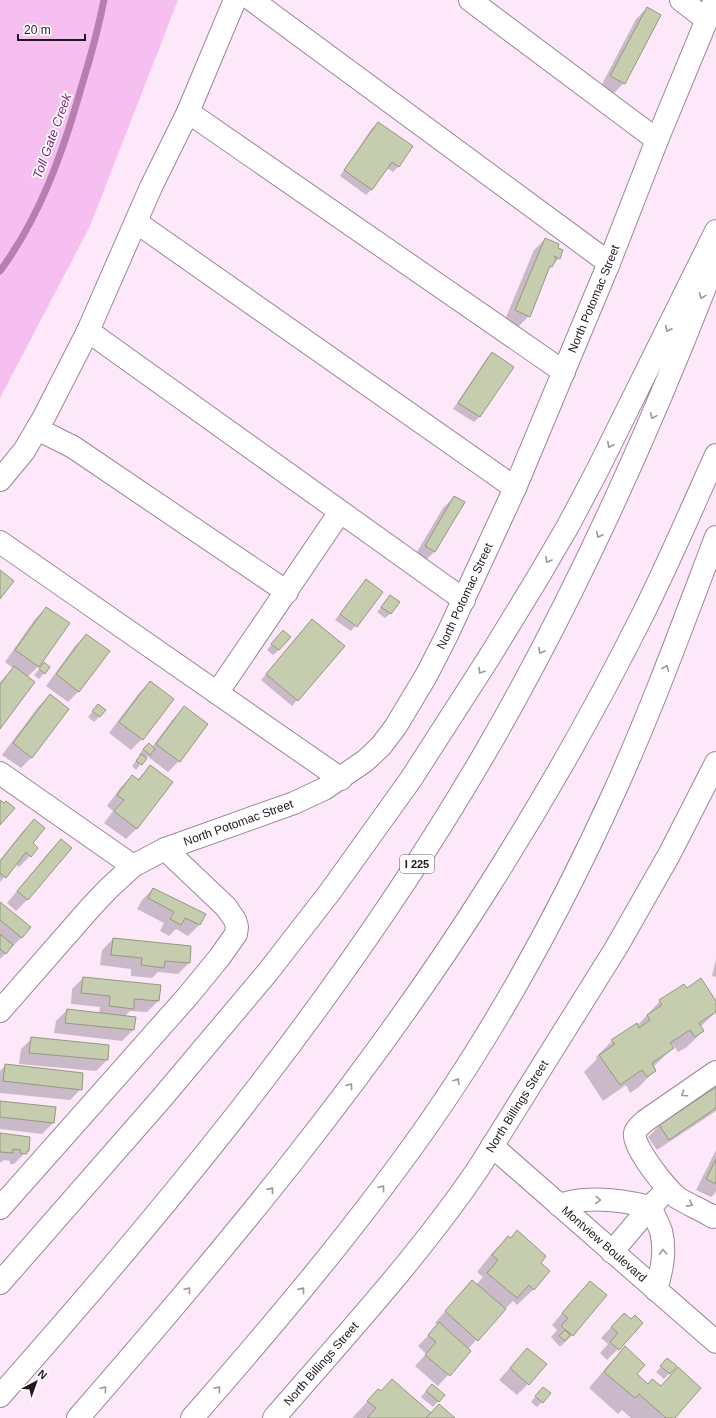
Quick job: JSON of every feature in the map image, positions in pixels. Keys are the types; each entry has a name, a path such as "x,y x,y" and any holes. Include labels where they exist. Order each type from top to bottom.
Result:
{"main road":[{"path":"0,480 24,452 88,331 151,187 188,112 235,0"},
{"path":"252,0 609,263"},
{"path":"470,0 657,140"},
{"path":"681,0 707,20"},
{"name":"North Potomac Street","path":"0,1011 83,916 108,889 133,866 165,849 299,801 324,789 358,767 376,751 396,726 426,676 464,600 515,488 609,263 657,140 715,0"},
{"path":"188,112 564,372"},
{"path":"136,222 515,488"},
{"path":"0,1283 161,1099 267,973 334,886 411,779 490,656 568,526 716,231"},
{"name":"I 225","path":"0,1396 143,1228 265,1079 355,957 444,821 486,752 544,646 592,550 660,400 716,259"},
{"path":"88,331 464,600"},
{"path":"37,429 73,447 287,592"},
{"path":"78,1418 198,1278 288,1169 387,1036 464,925 532,816 592,711 646,607 716,455"},
{"path":"217,693 340,512"},
{"path":"192,1418 300,1294 354,1226 433,1117 491,1026 541,940 617,786 654,697 716,537"},
{"path":"0,542 341,779"},
{"name":"North Billings Street","path":"274,1418 434,1230 456,1201 492,1146 634,917 669,855 716,763"},
{"path":"0,773 133,866"},
{"path":"0,1208 187,997 219,958 236,934 237,927 235,920 226,907 165,849"},
{"path":"716,1072 645,1121 635,1132 635,1140 654,1171 667,1188 679,1198 713,1216 716,1216"},
{"name":"Montview Boulevard","path":"492,1146 716,1342"},
{"path":"612,1252 667,1188"},
{"path":"559,1205 595,1199 634,1203 650,1207"},
{"path":"650,1207 661,1231 664,1253 663,1267 656,1290"}],"shaded area":[{"path":"0,0 178,0 90,226 0,398"}],"building":[{"path":"647,7 661,15 625,84 610,76"},
{"path":"378,122 413,146 399,167 392,162 372,190 344,170"},
{"path":"545,238 559,244 558,248 563,250 560,259 554,256 556,259 552,267 550,266 530,317 515,310"},
{"path":"492,352 514,367 480,417 458,403"},
{"path":"454,496 465,502 435,552 425,546"},
{"path":"0,570 14,581 0,599"},
{"path":"366,579 383,592 357,627 340,614"},
{"path":"390,595 400,602 391,614 381,607"},
{"path":"46,607 70,623 39,667 15,650"},
{"path":"312,619 345,646 298,701 266,674"},
{"path":"283,630 291,637 279,650 271,644"},
{"path":"86,634 110,651 79,692 56,674"},
{"path":"44,662 50,667 45,674 39,669"},
{"path":"14,666 35,682 0,729 0,685"},
{"path":"150,681 174,699 143,740 119,722"},
{"path":"50,694 69,709 32,758 13,743"},
{"path":"98,704 106,710 100,717 92,711"},
{"path":"184,706 208,724 180,762 156,744"},
{"path":"149,743 155,749 150,755 143,749"},
{"path":"141,754 147,758 142,765 136,761"},
{"path":"150,765 173,782 137,829 114,811 124,800 117,795 132,775 139,780"},
{"path":"0,800 4,803 6,801 15,808 0,825"},
{"path":"34,819 45,828 33,843 38,848 31,857 26,852 6,878 0,873 0,861"},
{"path":"61,839 72,848 28,900 17,891"},
{"path":"153,888 206,914 200,925 185,918 181,925 170,919 174,912 148,898"},
{"path":"0,902 31,927 22,938 0,920"},
{"path":"0,934 13,945 6,954 0,949"},
{"path":"113,938 191,946 190,963 165,961 164,968 141,965 142,958 111,955"},
{"path":"83,977 161,985 159,1001 134,999 134,1009 109,1006 110,996 81,993"},
{"path":"701,978 716,1001 716,1012 699,1023 704,1031 695,1037 690,1030 670,1043 674,1048 652,1063 656,1071 647,1077 642,1070 620,1085 599,1055 615,1044 611,1040 637,1023 639,1028 650,1020 647,1015 662,1005 659,1000 684,984 687,988"},
{"path":"67,1009 136,1017 134,1030 65,1023"},
{"path":"31,1037 109,1045 108,1060 29,1053"},
{"path":"5,1064 83,1073 82,1090 3,1081"},
{"path":"716,1087 716,1108 669,1140 659,1125"},
{"path":"0,1101 56,1107 54,1123 0,1117"},
{"path":"0,1133 30,1137 29,1151 27,1151 27,1154 20,1153 21,1150 13,1149 13,1153 0,1152"},
{"path":"716,1159 716,1184 706,1179"},
{"path":"517,1230 546,1256 541,1263 550,1271 534,1290 529,1285 517,1298 487,1273 498,1260 492,1255 508,1236 511,1238"},
{"path":"472,1280 506,1309 478,1341 445,1311"},
{"path":"590,1281 607,1295 573,1336 561,1326 568,1318 562,1313"},
{"path":"624,1313 631,1319 635,1315 643,1323 619,1350 610,1342 618,1333 611,1327"},
{"path":"439,1322 471,1351 450,1376 425,1355 436,1342 428,1335"},
{"path":"565,1330 570,1335 565,1341 559,1336"},
{"path":"625,1346 645,1365 637,1374 648,1384 652,1379 661,1386 678,1367 701,1388 675,1418 666,1418 639,1394 635,1398 604,1372"},
{"path":"527,1348 547,1364 529,1385 510,1368"},
{"path":"667,1358 677,1366 670,1374 660,1366"},
{"path":"392,1379 431,1413 426,1418 367,1418 376,1408 367,1401 378,1389 381,1391"},
{"path":"432,1384 445,1395 439,1402 426,1391"},
{"path":"543,1387 551,1393 543,1403 535,1396"},
{"path":"439,1404 455,1418 426,1418"}],"waterway":[{"name":"Toll Gate Creek","path":"0,271 27,229 49,183 58,160 88,66 104,0"}]}
